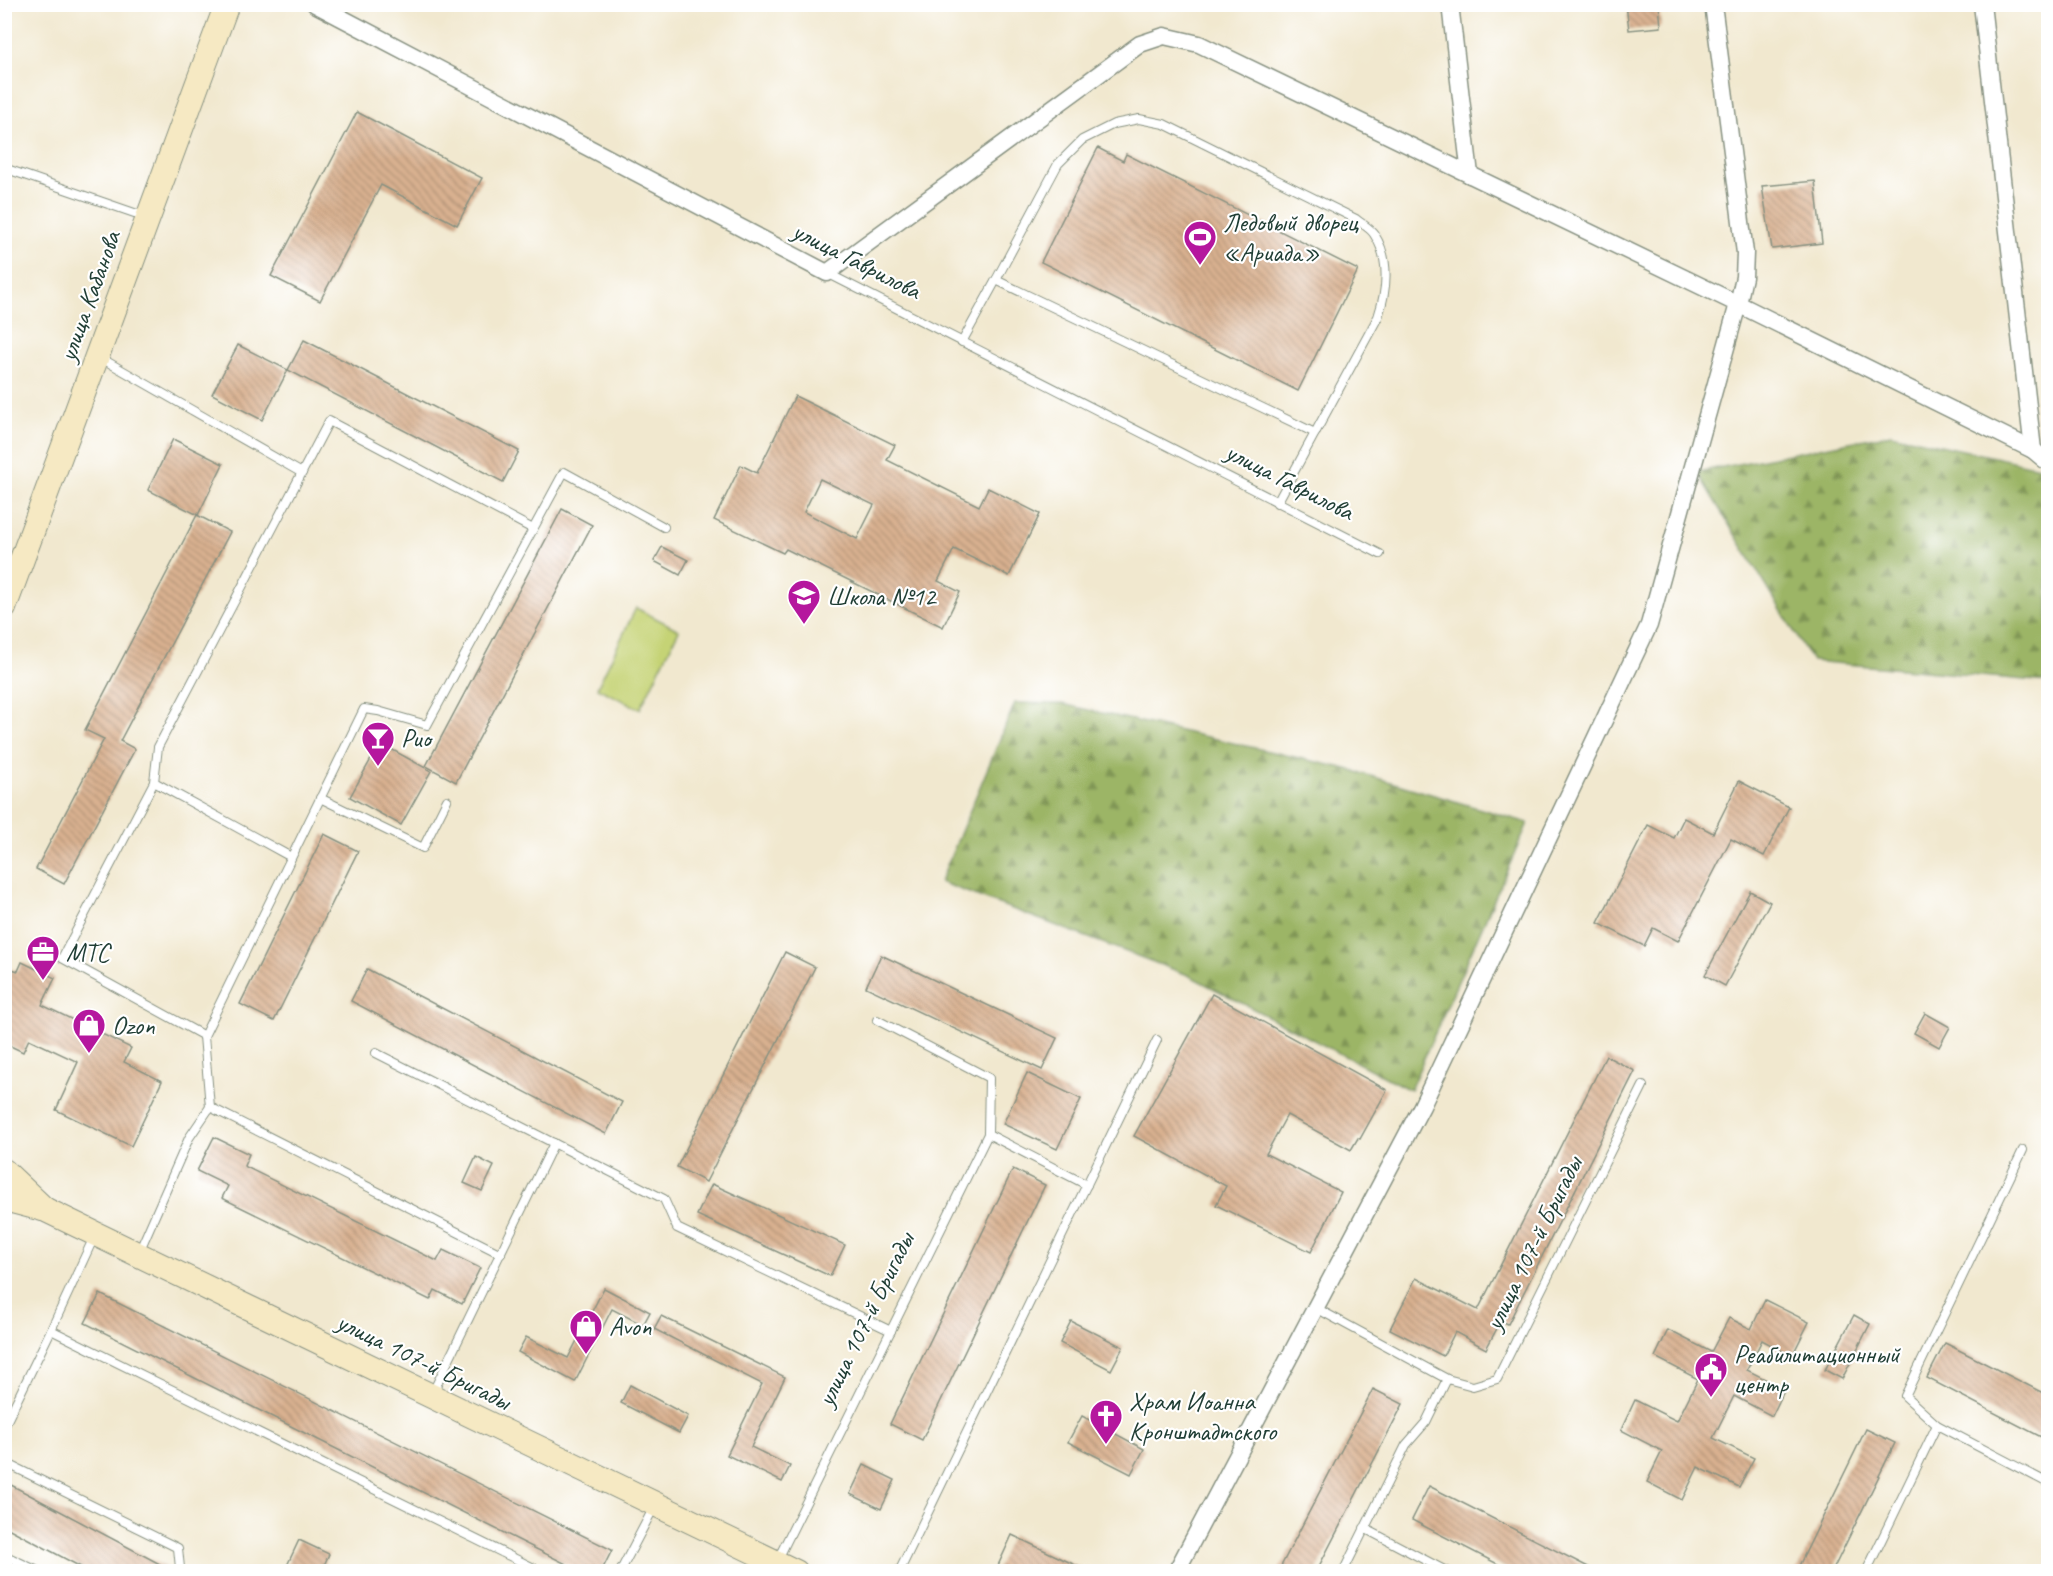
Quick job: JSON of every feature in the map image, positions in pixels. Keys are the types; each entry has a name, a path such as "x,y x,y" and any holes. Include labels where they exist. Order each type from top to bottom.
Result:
{"main road":[{"name":"улица Кабанова","path":"4,608 227,4"},
{"path":"4,1171 46,1210"},
{"path":"4,1199 46,1210"},
{"name":"улица 107-й Бригады","path":"46,1210 656,1503 782,1568"}],"street":[{"name":"улица Гаврилова","path":"315,4 827,273"},
{"path":"1450,4 1470,175"},
{"path":"1176,1572 1422,1106 1649,625 1744,276 1745,253 1713,4"},
{"path":"1982,4 2033,450"},
{"path":"827,273 1140,44 1164,36 1199,44 1738,304 2049,460"}],"lane":[{"path":"962,342 1058,164 1082,140 1113,124 1139,119 1164,124 1356,219 1374,233 1383,252 1387,276 1385,297 1378,317 1277,502"},
{"path":"4,168 148,218"},
{"name":"улица Гаврилова","path":"827,273 1380,555"},
{"path":"996,280 1315,433"},
{"path":"97,357 302,473"},
{"path":"204,1036 62,958 153,783 158,747 329,421 533,529"},
{"path":"138,1255 189,1138 210,1107 204,1036 364,709 427,724 564,472 664,527"},
{"path":"153,783 291,857"},
{"path":"320,798 423,848 447,800"},
{"name":"улица 107-й Бригады","path":"782,1568 891,1331 988,1134 989,1078 877,1020"},
{"path":"899,1572 1157,1040"},
{"path":"376,1053 664,1199 677,1228 891,1331"},
{"name":"улица 107-й Бригады","path":"1316,1308 1447,1379 1473,1386 1497,1379 1643,1086"},
{"path":"210,1107 501,1254"},
{"path":"988,1134 1087,1185"},
{"path":"431,1396 554,1143"},
{"path":"2023,1150 1905,1396 1937,1425 2049,1483"},
{"path":"4,1427 96,1234"},
{"path":"51,1330 542,1572"},
{"path":"1343,1572 1406,1445 1426,1422 1447,1379"},
{"path":"1866,1572 1937,1425"},
{"path":"4,1462 178,1548 179,1572"},
{"path":"620,1572 656,1503"},
{"path":"1364,1528 1448,1572"},
{"path":"4,1555 40,1572"}],"green space":[{"path":"1891,434 2048,469 2048,682 1812,661 1697,472"},
{"path":"636,608 679,630 640,709 597,688"},
{"path":"1015,703 1062,704 1347,769 1528,823 1410,1090 1188,975 940,882"}],"building":[{"path":"1626,4 1659,4 1661,27 1629,30"},
{"path":"357,112 482,178 457,225 381,185 320,301 271,276"},
{"name":"Ледовый дворец «Ариада»","path":"1098,148 1123,161 1126,154 1358,270 1298,391 1041,262"},
{"path":"1815,181 1822,243 1772,249 1762,186"},
{"path":"304,340 519,451 503,482 288,370"},
{"path":"238,345 288,370 262,420 212,394"},
{"path":"795,396 895,445 887,460 979,506 988,488 1040,514 1009,576 954,549 938,581 960,592 943,627 786,549 783,553 714,520 741,465 757,473","holes":["820,479 874,505 857,539 804,512"]},
{"path":"173,439 223,464 198,515 148,490"},
{"path":"562,509 592,525 456,782 426,766"},
{"path":"197,515 230,532 120,741 135,749 64,884 36,869 104,739 85,730"},
{"path":"662,547 688,560 680,575 654,561"},
{"path":"380,743 431,771 401,825 350,797"},
{"path":"1739,781 1789,807 1764,856 1731,839 1678,941 1653,928 1644,946 1598,923 1648,825 1674,838 1684,818 1713,833"},
{"path":"324,834 358,851 274,1021 240,1004"},
{"path":"1750,891 1770,902 1725,986 1705,975"},
{"path":"785,952 815,967 706,1182 677,1167"},
{"path":"881,955 1057,1038 1042,1070 866,987"},
{"path":"22,962 55,978 42,1005 131,1048 124,1062 162,1081 131,1146 56,1110 78,1062 29,1039 23,1052 4,1043 4,985 12,969 18,971"},
{"path":"367,969 622,1102 606,1134 351,1001"},
{"path":"1212,994 1387,1090 1360,1139 1358,1138 1351,1150 1287,1115 1266,1154 1341,1192 1311,1252 1216,1205 1226,1186 1134,1136"},
{"path":"1925,1013 1950,1027 1939,1047 1914,1033"},
{"path":"1606,1056 1635,1071 1508,1324 1501,1321 1486,1349 1455,1332 1443,1356 1390,1329 1416,1278 1478,1310"},
{"path":"1027,1073 1081,1099 1057,1149 1003,1124"},
{"path":"214,1137 249,1154 244,1166 437,1261 443,1250 480,1268 462,1304 435,1290 430,1300 222,1198 228,1186 197,1171"},
{"path":"476,1157 494,1166 482,1191 464,1183"},
{"path":"1013,1169 1045,1185 922,1440 890,1424"},
{"path":"712,1184 845,1245 830,1276 697,1215"},
{"path":"604,1288 650,1312 643,1325 612,1309 575,1382 518,1352 526,1337 568,1358"},
{"path":"100,1294 612,1550 601,1572 582,1572 85,1323"},
{"name":"Реабилитационный центр","path":"1765,1300 1809,1322 1792,1356 1762,1340 1747,1370 1785,1389 1772,1416 1734,1396 1713,1438 1754,1458 1739,1487 1698,1467 1682,1500 1647,1482 1662,1451 1621,1430 1635,1400 1677,1421 1698,1379 1655,1357 1668,1330 1711,1352 1729,1318 1751,1329"},
{"path":"1854,1315 1870,1324 1842,1379 1825,1370"},
{"path":"661,1316 785,1377 751,1447 790,1466 782,1482 727,1455 762,1384 654,1329"},
{"path":"1071,1321 1123,1347 1111,1370 1060,1343"},
{"path":"1945,1343 2049,1396 2049,1441 1927,1378"},
{"path":"630,1385 688,1416 679,1433 621,1403"},
{"path":"1373,1389 1403,1404 1316,1572 1278,1572"},
{"name":"Храм Иоанна Кронштадтского","path":"1082,1416 1144,1449 1131,1474 1068,1442"},
{"path":"1866,1429 1895,1443 1832,1572 1796,1572"},
{"path":"864,1465 895,1480 881,1509 850,1494"},
{"path":"11,1485 173,1572 90,1572 4,1526 4,1497"},
{"path":"1429,1486 1598,1572 1513,1572 1412,1520"},
{"path":"1012,1535 1090,1572 995,1572"},
{"path":"299,1540 329,1554 321,1572 284,1572"}],"place":[{"name":"Ледовый дворец «Ариада»","path":"1200,266"},
{"name":"Школа №12","path":"804,625"},
{"name":"Рио","path":"378,767"},
{"name":"МТС","path":"43,981"},
{"name":"Ozon","path":"89,1054"},
{"name":"Avon","path":"586,1355"},
{"name":"Реабилитационный центр","path":"1711,1398"},
{"name":"Храм Иоанна Кронштадтского","path":"1106,1445"}]}
